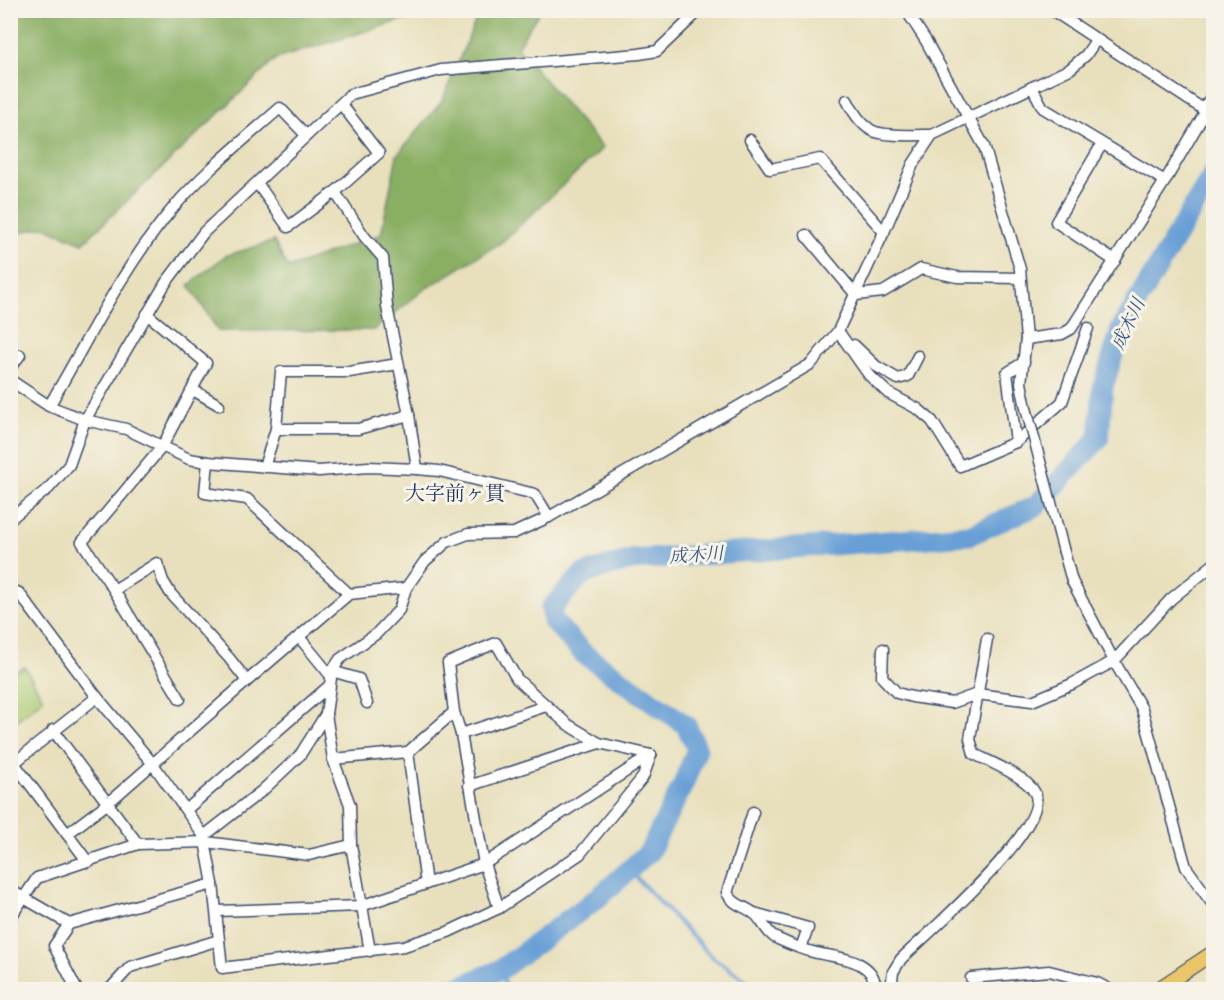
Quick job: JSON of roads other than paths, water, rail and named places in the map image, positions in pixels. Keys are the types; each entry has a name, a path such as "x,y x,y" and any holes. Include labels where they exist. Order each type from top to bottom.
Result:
{"main road":[{"path":"1158,990 1214,952"}],"street":[{"path":"10,519 49,488 69,465 85,420 165,284 204,232 351,94 441,70 657,51 700,10"},
{"path":"906,10 926,41 984,146 1020,269 1026,339 1021,383 1026,408 1072,580 1142,709 1186,867 1214,906"},
{"path":"1026,339 1062,334 1071,329 1165,181 1206,111 1052,10"},
{"path":"847,100 852,111 872,131 907,136 932,135 1070,69 1086,55 1096,40"},
{"path":"1032,87 1043,108 1165,181"},
{"path":"1202,109 1214,94"},
{"path":"257,183 288,227 335,192 379,153 341,104"},
{"path":"49,406 128,271 172,209 199,180 280,108 306,135"},
{"path":"370,951 351,845 350,805 333,759 326,714 331,678 340,659 376,634 399,610 406,588 425,561 447,542 468,534 514,533 549,517 806,369 838,331 913,164 932,135"},
{"path":"750,140 770,169 820,159 884,232"},
{"path":"1102,144 1056,222 1115,261"},
{"path":"335,192 364,236 383,258 387,307 409,414 417,469"},
{"path":"806,236 856,295"},
{"path":"856,295 883,292 921,269 957,277 1020,278"},
{"path":"147,314 206,363 162,447 82,543 114,590 180,699"},
{"path":"838,331 869,375 888,393 932,421 960,466 1016,442 1062,402 1088,328"},
{"path":"838,331 876,366 898,379 908,376 918,356"},
{"path":"10,368 20,355"},
{"path":"1016,442 1007,373 1024,362"},
{"path":"264,467 276,429 281,372 349,372 398,364"},
{"path":"10,380 49,406 85,420 126,429 189,459 319,471 368,467 439,471 534,494 549,517"},
{"path":"193,390 219,405"},
{"path":"276,429 358,429 409,414"},
{"path":"208,462 206,493 247,499 349,594"},
{"path":"114,590 158,563 171,594 247,681"},
{"path":"883,649 882,677 897,693 952,703 976,694 1032,701 1072,684 1114,661 1171,599 1214,564"},
{"path":"67,834 108,803 349,594 406,588"},
{"path":"10,590 19,593 97,697 153,764 205,839 217,911 222,968 404,946 448,932 499,908 580,854 643,777 651,755"},
{"path":"299,637 331,678"},
{"path":"891,990 892,972 901,959 981,884 1030,822 1037,804 1036,794 1029,784 974,754 970,739 987,639"},
{"path":"499,908 484,864 461,734 454,712 447,663 496,643 517,679 567,724 599,743 651,755"},
{"path":"186,810 331,678 359,679 367,703"},
{"path":"88,862 14,763 97,697"},
{"path":"461,734 546,706"},
{"path":"333,759 408,752 454,712"},
{"path":"205,839 300,755 326,714"},
{"path":"53,730 138,844"},
{"path":"469,786 599,743"},
{"path":"408,752 426,884"},
{"path":"217,911 361,906 484,864 651,755"},
{"path":"753,812 727,893 733,903 754,913 808,928 801,948"},
{"path":"10,918 37,878 138,844 205,839 309,855 351,845"},
{"path":"77,990 54,946 69,924 213,884"},
{"path":"10,890 69,924"},
{"path":"754,913 775,938 813,952 860,963 871,975 876,984 876,990"},
{"path":"109,990 130,967 219,940"},
{"path":"971,978 1049,971 1097,982 1112,990"}],"waterway":[{"name":"成木川","path":"448,990 500,970 599,897 649,852 683,785 697,749 686,725 584,654 553,621 551,608 583,574 631,560 969,535 1036,506 1099,438 1103,387 1121,329 1214,173"},
{"path":"629,870 711,956 760,990"},
{"path":"500,970 507,990"}],"district":[{"name":"大字前ヶ貫","path":"455,493"}]}
